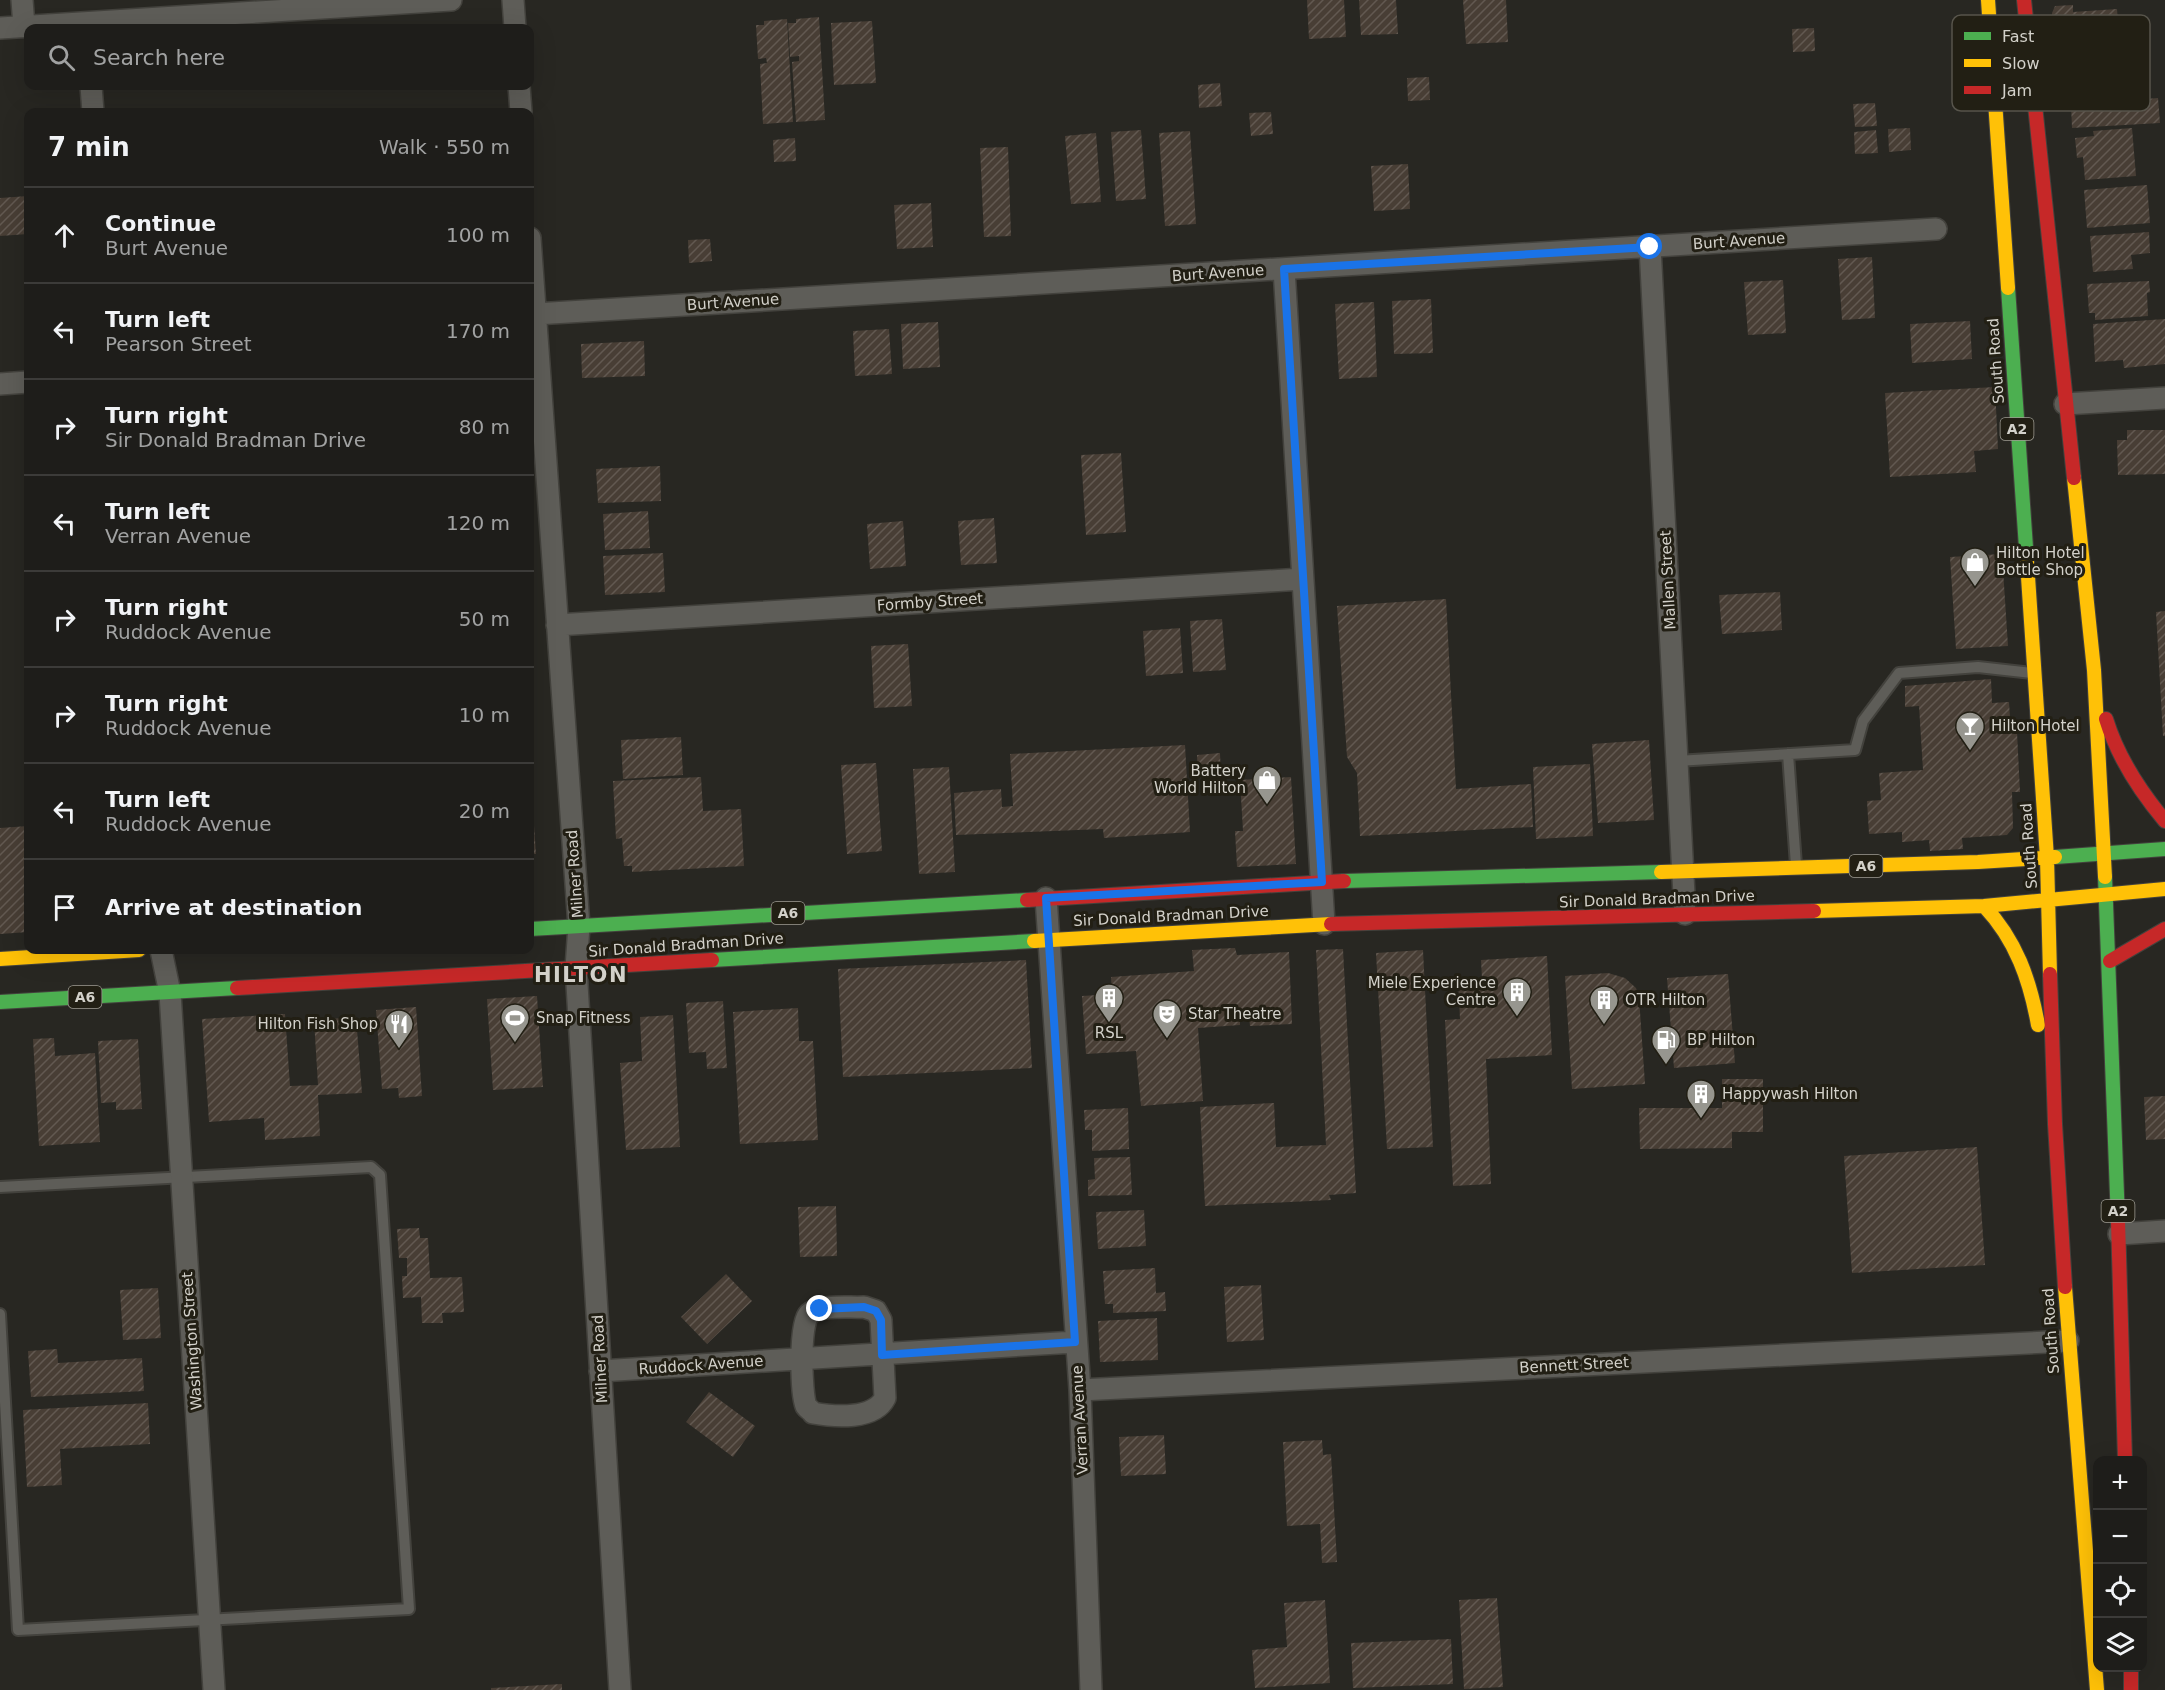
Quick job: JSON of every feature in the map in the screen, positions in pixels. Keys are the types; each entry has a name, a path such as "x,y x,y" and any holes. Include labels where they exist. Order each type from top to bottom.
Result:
{"main road":[{"name":"South Road","path":"1988,0 1989,15"},
{"name":"A2","path":"2024,0 2026,15"},
{"name":"South Road","path":"1996,111 2047,858 2055,1124 2068,1341 2097,1690"},
{"name":"A2","path":"2035,111 2094,670 2110,961 2125,1456"},
{"path":"2094,670 2109,733 2128,771 2165,821"},
{"name":"Sir Donald Bradman Drive","path":"534,929 1322,882 1796,868 2047,858 2165,849"},
{"name":"Sir Donald Bradman Drive","path":"0,1002 1324,924 1984,906 2049,902 2165,889"},
{"path":"1984,906 2008,933 2033,995 2055,1124"},
{"path":"2110,961 2142,940 2165,929"},
{"path":"0,959 77,954"},
{"path":"2131,1672 2131,1690"}],"street":[{"path":"0,28 24,26 22,0"},
{"path":"114,24 451,0"},
{"path":"513,0 515,24"},
{"path":"90,90 93,108"},
{"path":"519,90 521,108"},
{"name":"Burt Avenue","path":"535,314 1936,229"},
{"name":"Mallen Street","path":"1650,247 1685,914"},
{"path":"1284,269 1324,924"},
{"name":"Milner Road","path":"534,299 579,926 576,969 620,1690"},
{"path":"0,384 24,382"},
{"path":"2065,404 2165,398"},
{"name":"Formby Street","path":"557,625 1302,579"},
{"name":"Verran Avenue","path":"1046,898 1080,1389 1091,1690"},
{"name":"Washington Street","path":"161,954 170,993 214,1690"},
{"path":"2119,1234 2165,1231"},
{"path":"864,1307 876,1311 881,1320 882,1355 885,1398 880,1407 872,1412 824,1415 813,1413 807,1406 802,1358 803,1325 808,1314 820,1309 864,1307"},
{"name":"Bennett Street","path":"1080,1389 2068,1341"},
{"name":"Ruddock Avenue","path":"600,1371 1075,1342"}],"lane":[{"path":"1677,761 1855,750 1863,721 1899,673 1978,667 2034,673"},
{"path":"1788,754 1796,868"},
{"path":"0,1187 371,1167 380,1175 409,1609 18,1630 0,1314"}],"building":[{"path":"1307,0 1344,0 1346,37 1309,39"},
{"path":"1359,0 1396,0 1398,34 1361,35"},
{"path":"1463,0 1506,0 1508,42 1466,44"},
{"path":"2073,5 2073,12 2117,9 2117,15 2052,15 2055,6"},
{"path":"819,17 825,120 796,122 792,62 799,61 799,56 790,57 788,23 796,23 796,19"},
{"path":"787,19 793,122 763,124 760,64 767,63 766,58 758,59 756,25 764,25 764,21"},
{"path":"872,21 876,83 834,85 831,23"},
{"path":"1814,28 1815,51 1793,52 1792,29"},
{"path":"1429,77 1430,100 1408,101 1407,78"},
{"path":"1220,83 1222,106 1199,108 1198,85"},
{"path":"2158,98 2160,123 2072,128 2071,111 2150,111 2150,99"},
{"path":"1875,103 1877,126 1855,127 1853,104"},
{"path":"1271,112 1273,134 1251,136 1249,113"},
{"path":"1910,128 1911,150 1889,152 1888,129"},
{"path":"2132,128 2136,176 2085,180 2083,157 2077,158 2075,138 2094,136 2093,131"},
{"path":"1141,130 1146,199 1116,201 1111,132"},
{"path":"1876,130 1878,153 1855,154 1854,132"},
{"path":"1190,131 1196,224 1165,226 1159,133"},
{"path":"1096,133 1101,202 1071,204 1065,136"},
{"path":"795,138 796,161 774,162 773,140"},
{"path":"1008,147 1011,236 984,237 980,148"},
{"path":"1408,164 1410,209 1374,211 1371,166"},
{"path":"2147,185 2150,223 2087,228 2084,190"},
{"path":"24,196 24,234 0,236 0,198"},
{"path":"931,203 933,247 897,249 894,205"},
{"path":"2149,232 2150,253 2131,255 2133,269 2093,272 2090,236"},
{"path":"710,239 712,261 689,263 688,240"},
{"path":"1872,257 1875,318 1842,320 1838,259"},
{"path":"1783,280 1786,333 1748,335 1744,282"},
{"path":"2149,281 2148,316 2095,320 2095,313 2089,313 2087,284"},
{"path":"1431,299 1433,353 1394,354 1392,301"},
{"path":"1374,302 1377,377 1339,379 1335,304"},
{"path":"2165,319 2165,364 2124,368 2123,360 2095,362 2093,324"},
{"path":"1970,321 1972,359 1912,363 1910,324"},
{"path":"938,322 940,367 903,369 901,324"},
{"path":"889,329 892,374 855,376 853,331"},
{"path":"644,341 645,376 582,378 581,344"},
{"path":"1995,387 1998,449 1974,451 1976,472 1890,477 1885,393"},
{"path":"2127,430 2165,430 2165,474 2118,475 2117,440 2127,440"},
{"path":"1121,453 1126,532 1086,535 1081,455"},
{"path":"660,466 661,501 598,503 596,469"},
{"path":"648,511 650,548 605,550 603,514"},
{"path":"994,518 997,563 961,565 958,521"},
{"path":"903,521 906,566 870,569 867,524"},
{"path":"663,553 665,592 605,595 603,556"},
{"path":"2002,554 2008,646 1956,649 1950,557"},
{"path":"1780,592 1782,630 1722,634 1719,595"},
{"path":"1446,599 1456,789 1531,784 1533,827 1360,836 1357,773 1347,757 1337,606"},
{"path":"2165,611 2165,736 2163,736 2156,612"},
{"path":"1222,619 1226,670 1193,672 1190,621"},
{"path":"1180,628 1183,673 1146,676 1143,631"},
{"path":"908,644 912,706 874,708 871,646"},
{"name":"Hilton Hotel","path":"1991,679 1992,703 2009,702 2011,732 2017,732 2020,792 2012,792 2013,828 2007,835 1962,838 1963,849 1930,851 1929,840 1902,842 1902,832 1869,834 1867,801 1881,800 1879,773 1923,770 1919,706 1905,707 1905,686"},
{"path":"681,737 683,775 623,779 621,740"},
{"path":"1649,740 1654,820 1598,823 1592,744"},
{"path":"1185,745 1190,832 1104,838 1103,829 956,835 954,793 1001,789 1002,807 1013,806 1010,754"},
{"path":"1220,753 1221,777 1198,778 1197,755"},
{"path":"876,763 882,851 847,854 841,765"},
{"path":"1590,764 1593,836 1536,839 1533,767"},
{"path":"949,767 955,872 919,874 913,769"},
{"path":"701,777 703,811 741,809 744,866 632,872 632,866 624,866 622,838 616,839 613,781"},
{"name":"Battery World Hilton","path":"1291,777 1296,864 1237,867 1235,831 1243,831 1240,780"},
{"path":"24,826 24,932 0,934 0,828"},
{"path":"534,826 536,854 534,854"},
{"path":"1235,948 1237,955 1289,952 1292,1024 1250,1026 1249,1017 1240,1017 1240,1025 1198,1028 1203,1101 1141,1106 1136,1051 1086,1054 1082,996 1112,994 1111,977 1194,971 1192,950"},
{"path":"1343,949 1356,1193 1329,1195 1331,1200 1205,1206 1200,1107 1274,1103 1276,1147 1326,1145 1316,950"},
{"path":"1423,950 1433,1147 1387,1149 1376,953"},
{"path":"1547,956 1552,1055 1486,1059 1491,1184 1453,1186 1445,1020 1460,1019 1458,980 1482,979 1481,960"},
{"path":"1026,960 1032,1068 843,1077 838,969"},
{"name":"OTR Hilton","path":"1608,973 1625,978 1636,988 1639,997 1645,1084 1572,1089 1565,976"},
{"path":"1728,974 1735,1063 1674,1068 1667,978"},
{"name":"Snap Fitness","path":"537,996 543,1087 493,1090 487,999"},
{"path":"723,1001 727,1068 707,1069 706,1052 689,1053 686,1003"},
{"name":"Hilton Fish Shop","path":"416,1007 422,1096 399,1098 398,1088 382,1089 376,1010"},
{"path":"798,1008 799,1041 813,1041 818,1140 740,1144 733,1012"},
{"path":"285,1014 290,1086 318,1085 314,1020 356,1017 362,1093 318,1095 320,1136 265,1140 264,1118 209,1122 202,1019"},
{"path":"673,1015 680,1147 626,1150 620,1063 642,1061 640,1017"},
{"path":"54,1038 55,1056 95,1053 100,1142 39,1146 33,1039"},
{"path":"138,1039 142,1109 116,1110 116,1102 101,1103 98,1041"},
{"name":"Happywash Hilton","path":"1722,1079 1763,1079 1763,1132 1732,1132 1732,1148 1640,1149 1639,1108 1722,1108"},
{"path":"2165,1096 2165,1139 2146,1140 2144,1097"},
{"path":"1128,1108 1129,1149 1092,1151 1092,1130 1085,1130 1084,1110"},
{"path":"1977,1147 1985,1265 1852,1273 1844,1156"},
{"path":"1130,1157 1132,1195 1088,1196 1088,1180 1095,1179 1094,1158"},
{"path":"836,1206 837,1256 800,1257 798,1207"},
{"path":"1144,1210 1146,1246 1098,1249 1096,1212"},
{"path":"419,1228 420,1238 428,1238 430,1278 462,1277 464,1312 442,1313 443,1323 422,1323 421,1297 403,1298 402,1276 407,1276 407,1258 399,1258 397,1229"},
{"path":"1155,1268 1156,1293 1165,1292 1166,1311 1113,1313 1113,1304 1105,1304 1103,1271"},
{"path":"726,1274 752,1301 707,1344 681,1317"},
{"path":"1261,1285 1264,1340 1227,1342 1224,1287"},
{"path":"158,1288 161,1338 123,1340 120,1290"},
{"path":"1157,1318 1158,1360 1100,1362 1098,1321"},
{"path":"57,1349 58,1363 142,1358 144,1391 31,1397 28,1351"},
{"path":"709,1392 755,1426 733,1457 686,1422"},
{"path":"148,1403 150,1444 60,1449 62,1485 27,1487 23,1410"},
{"path":"1164,1435 1166,1474 1121,1476 1119,1437"},
{"path":"1322,1440 1323,1455 1331,1454 1337,1562 1322,1563 1320,1524 1287,1526 1283,1442"},
{"path":"1497,1598 1503,1687 1464,1689 1459,1600"},
{"path":"1325,1600 1330,1683 1255,1688 1252,1650 1287,1647 1284,1603"},
{"path":"1451,1639 1453,1684 1353,1688 1351,1643"},
{"path":"562,1684 562,1690 491,1690 491,1688"}],"traffic: fast":[{"path":"2008,288 2027,562"},
{"path":"2055,857 2165,849"},
{"path":"1344,881 1661,872"},
{"path":"2105,877 2118,1221"},
{"path":"534,929 1027,900"},
{"path":"712,960 1034,941"},
{"path":"0,1002 237,988"}],"traffic: slow":[{"path":"1988,0 1989,15"},
{"path":"1996,111 2008,288"},
{"path":"2074,478 2094,670 2105,877"},
{"path":"2027,562 2047,858 2050,974"},
{"path":"1661,872 1978,862 2055,857"},
{"path":"1814,911 1984,906 2165,889"},
{"path":"1984,906 2005,933 2020,961 2031,992 2038,1025"},
{"path":"1034,941 1331,924"},
{"path":"0,959 77,954"},
{"path":"2065,1287 2097,1690"}],"traffic: jam":[{"path":"2024,0 2026,15"},
{"path":"2036,111 2074,478"},
{"path":"2106,719 2130,773 2165,821"},
{"path":"1027,900 1344,881"},
{"path":"1331,924 1814,911"},
{"path":"2110,961 2165,929"},
{"path":"237,988 712,960"},
{"path":"2050,974 2055,1124 2065,1287"},
{"path":"2118,1221 2125,1456"},
{"path":"2131,1672 2131,1690"}],"place":[{"name":"Hilton Hotel Bottle Shop","path":"1975,588"},
{"name":"Hilton Hotel","path":"1970,752"},
{"name":"Battery World Hilton","path":"1267,806"},
{"name":"Miele Experience Centre","path":"1517,1018"},
{"name":"RSL","path":"1109,1024"},
{"name":"OTR Hilton","path":"1604,1026"},
{"name":"Star Theatre","path":"1167,1040"},
{"name":"Snap Fitness","path":"515,1044"},
{"name":"Hilton Fish Shop","path":"399,1050"},
{"name":"BP Hilton","path":"1666,1066"},
{"name":"Happywash Hilton","path":"1701,1120"}],"district":[{"name":"HILTON","path":"581,975"}],"route":[{"path":"820,1309 864,1307 876,1311 881,1320 882,1355 1075,1342 1046,898 1322,882 1284,269 1650,247"}]}
